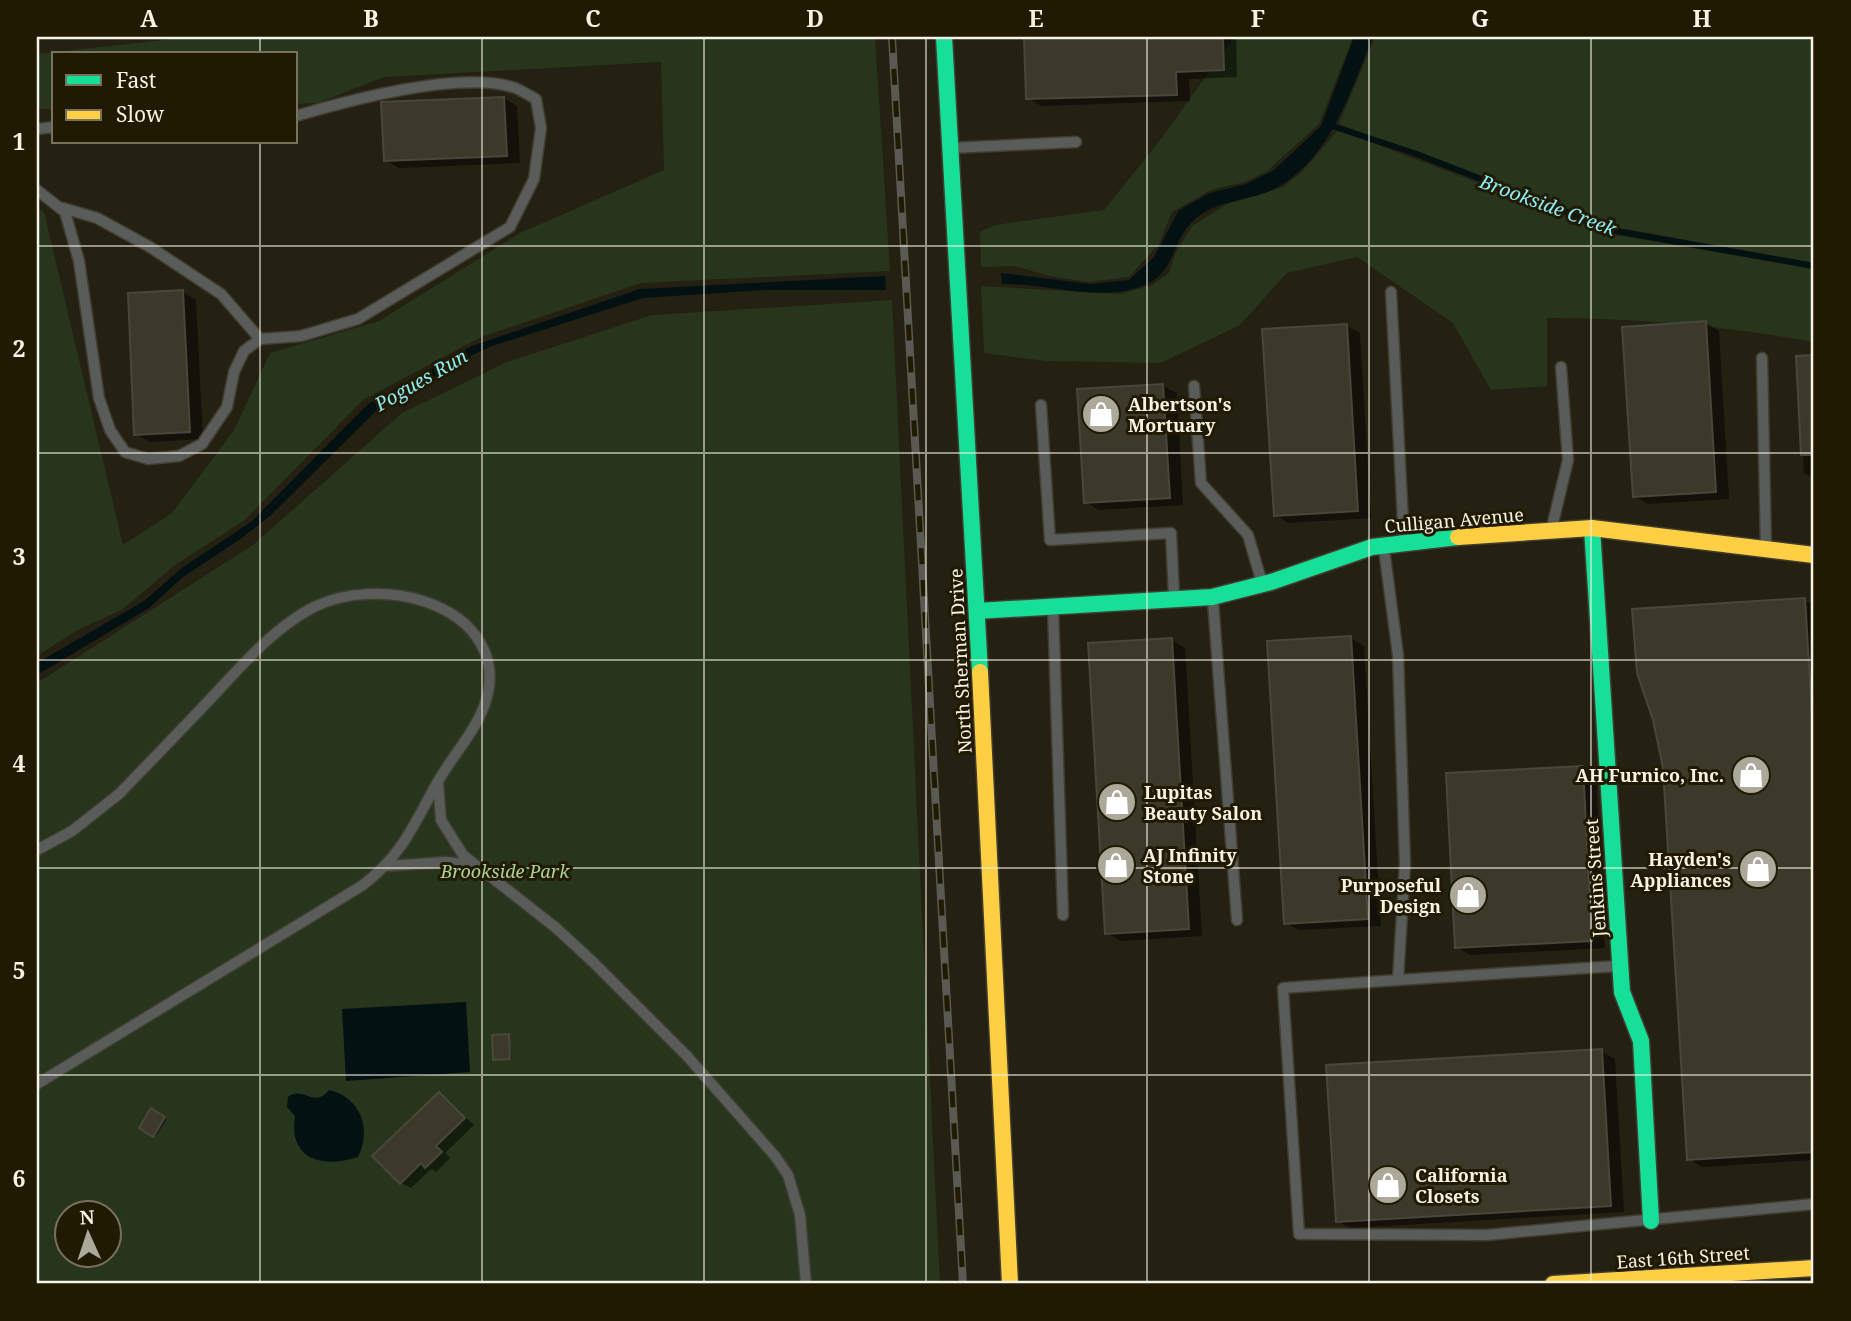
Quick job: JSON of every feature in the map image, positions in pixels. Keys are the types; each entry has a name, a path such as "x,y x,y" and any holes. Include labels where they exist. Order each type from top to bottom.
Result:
{"street":[{"name":"North Sherman Drive","path":"944,37 977,611 1010,1284"},
{"name":"Culligan Avenue","path":"977,611 1212,597 1262,584 1334,558 1404,541 1591,528 1814,555"},
{"name":"Jenkins Street","path":"1591,528 1622,992 1641,1041 1651,1221"},
{"name":"East 16th Street","path":"1553,1284 1814,1268"}],"lane":[{"path":"63,208 79,261 99,398 110,430 125,452 148,458 179,456 202,444 227,407 234,372 244,351 260,339 301,336 358,318 510,228 534,179 541,128 536,99 514,87 482,81 363,96 298,115"},
{"path":"951,149 1076,142"},
{"path":"37,190 63,208 97,218 150,247 221,294 260,339"},
{"path":"1391,292 1404,541"},
{"path":"1762,358 1766,549"},
{"path":"1551,531 1568,460 1561,367"},
{"path":"1194,386 1201,483 1248,535 1262,584"},
{"path":"1041,405 1050,540 1171,533 1174,600"},
{"path":"1384,545 1398,655 1405,864 1398,980"},
{"path":"37,850 72,831 119,794 267,640 316,607 343,598 384,593 438,606 457,615 472,628 484,648 489,668 480,715 438,781 400,850 387,866 363,885 37,1084"},
{"path":"1212,597 1237,920"},
{"path":"1053,607 1063,915"},
{"path":"438,781 441,820 463,855 555,927 592,961 687,1056 775,1156 788,1175 797,1203 806,1284"},
{"path":"387,866 445,862 476,866"},
{"path":"1620,966 1283,988 1299,1234 1486,1235 1814,1204"}],"green space":[{"path":"192,37 875,37 890,271 641,283 481,337 363,400 245,520 175,565 123,609 74,632 37,656 37,209 44,212 123,545 172,513 234,430 270,353 379,321 520,233 664,170 661,62 384,77 318,103 298,104 298,52 55,52"},
{"path":"1234,37 1353,37 1319,124 1267,171 1245,182 1211,190 1172,212 1159,244 1129,277 1089,282 1049,276 1015,266 981,267 980,232 995,225 1104,210 1161,139"},
{"path":"1375,37 1814,37 1814,263 1620,228 1339,124"},
{"path":"52,52 52,109 37,109 37,54"},
{"path":"1338,130 1617,235 1814,269 1814,342 1681,324 1547,318 1547,386 1491,390 1453,323 1357,257 1287,273 1240,325 1161,363 1046,361 984,353 981,286 1121,294 1152,285 1169,273 1175,254 1192,226 1227,204 1283,187 1302,172"},
{"name":"Brookside Park","path":"892,300 940,1284 37,1284 37,683 253,545 402,413 507,362 652,315"}],"water":[{"path":"1354,37 1373,37 1337,121 1312,158 1297,174 1278,187 1200,215 1185,230 1169,263 1157,278 1132,289 1096,293 1002,284 1001,273 1090,284 1129,280 1154,257 1179,210 1210,193 1246,184 1274,170 1321,126"},
{"name":"Pogues Run","path":"885,276 886,290 765,290 643,298 492,346 462,360 375,412 271,515 183,577 149,608 37,675 37,663 144,601 183,567 251,522 368,404 472,346 640,289"},
{"path":"466,1002 470,1072 346,1081 342,1009"},
{"path":"329,1090 349,1100 361,1116 364,1136 358,1157 332,1162 320,1161 302,1151 297,1142 294,1131 295,1116 287,1107 288,1097 299,1094 318,1097"}],"building":[{"path":"1024,37 1223,37 1224,70 1176,72 1177,95 1026,99"},
{"path":"504,97 507,156 384,161 381,102"},
{"path":"183,290 190,432 134,435 128,293"},
{"path":"1706,321 1716,492 1633,497 1622,327"},
{"path":"1347,324 1358,511 1274,516 1262,329"},
{"path":"1814,355 1814,455 1801,455 1796,356"},
{"path":"1163,384 1170,498 1084,503 1077,389"},
{"path":"1805,598 1814,748 1814,1152 1687,1160 1663,768 1653,720 1637,673 1632,609"},
{"path":"1351,636 1368,919 1284,924 1267,641"},
{"path":"1172,638 1189,929 1105,934 1088,643"},
{"path":"1583,766 1592,941 1455,948 1446,773"},
{"path":"509,1034 510,1059 493,1060 492,1035"},
{"path":"1602,1049 1611,1206 1336,1222 1326,1065"},
{"path":"439,1092 465,1118 436,1146 442,1152 425,1168 421,1163 400,1184 372,1156"},
{"path":"151,1108 165,1117 153,1137 139,1128"}],"waterway":[{"name":"Brookside Creek","path":"1329,125 1414,153 1616,231 1814,266"}],"railway":[{"path":"892,37 963,1284"}],"traffic: fast":[{"path":"944,37 980,672"},
{"path":"1592,528 1622,992 1641,1041 1651,1221"},
{"path":"977,611 1212,597 1271,582 1372,547 1458,537"}],"traffic: slow":[{"path":"1458,537 1592,528 1814,555"},
{"path":"980,672 1010,1284"},
{"path":"1553,1284 1814,1268"}],"place":[{"name":"Albertson's Mortuary","path":"1101,414"},
{"name":"AH Furnico, Inc.","path":"1751,775"},
{"name":"Lupitas Beauty Salon","path":"1117,802"},
{"name":"AJ Infinity Stone","path":"1116,865"},
{"name":"Hayden's Appliances","path":"1758,869"},
{"name":"Purposeful Design","path":"1468,895"},
{"name":"California Closets","path":"1388,1185"}]}
